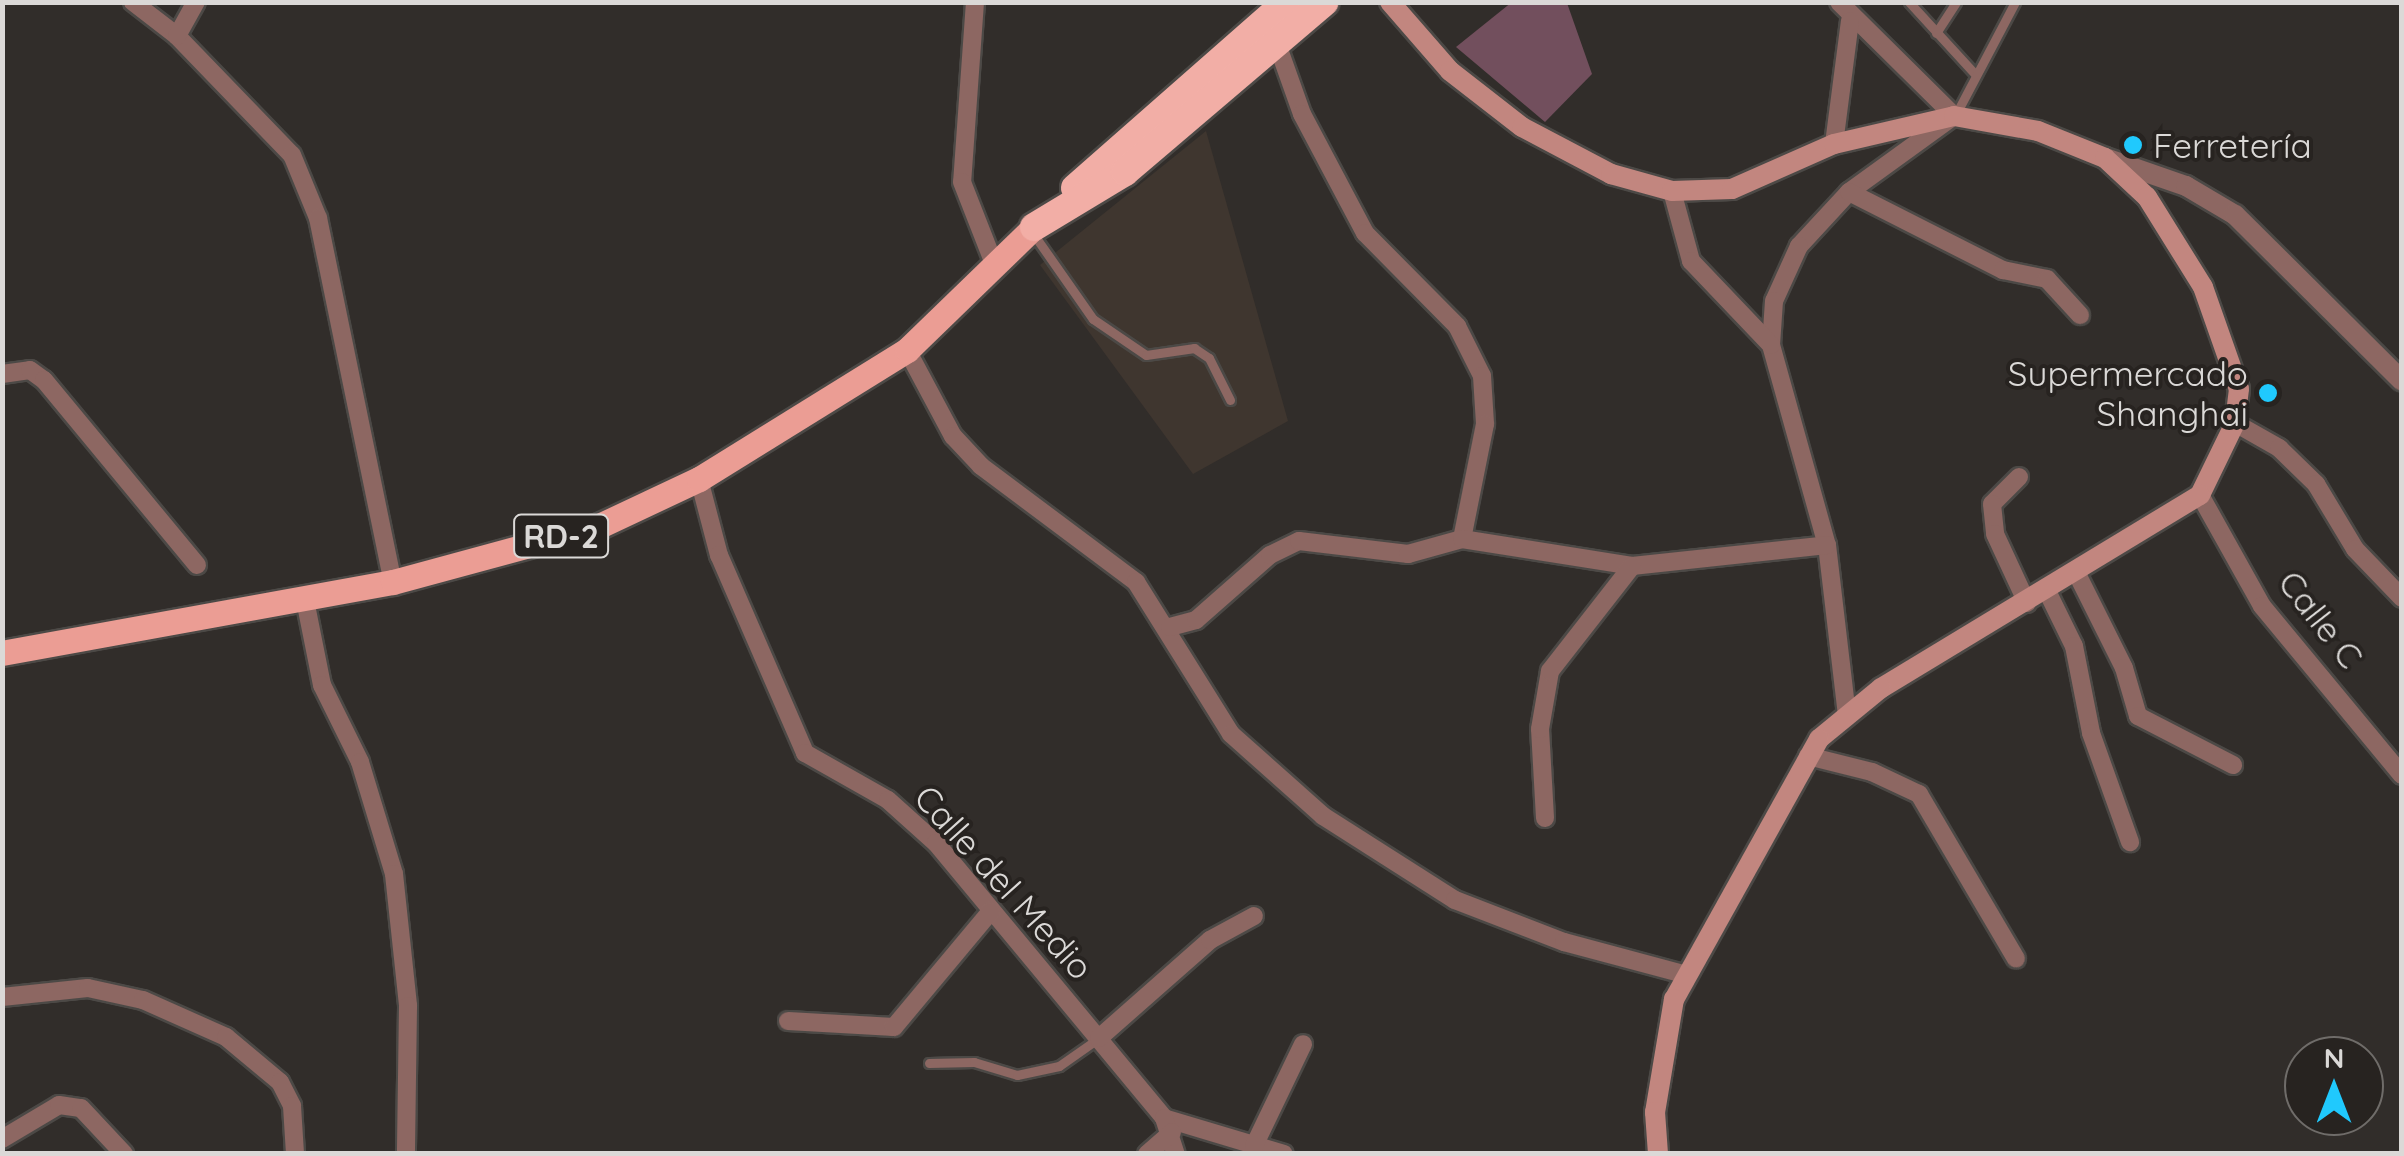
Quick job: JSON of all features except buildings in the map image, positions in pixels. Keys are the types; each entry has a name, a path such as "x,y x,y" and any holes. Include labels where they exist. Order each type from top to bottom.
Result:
{"highway":[{"name":"RD-2","path":"1032,228 1287,2"},
{"name":"RD-2","path":"1032,228 1126,172 1325,2"}],"main road":[{"path":"1391,4 1450,71 1522,126 1611,174 1672,191 1732,189 1834,144 1954,116 2038,131 2105,158 2147,197 2203,287 2239,389 2235,423 2200,494 1847,716 1808,756 1674,999 1655,1112 1658,1154"},
{"name":"RD-2","path":"2,653 393,582 600,526 699,479 906,350 994,260 1032,228"}],"street":[{"path":"133,2 177,36 292,155 318,218 393,582"},
{"path":"177,36 196,2"},
{"path":"975,2 962,182 994,260"},
{"path":"1838,2 1850,20 1954,116 1848,192 1780,277 1772,345 1827,545 1847,716"},
{"path":"1834,144 1850,20"},
{"path":"1276,41 1302,114 1364,233 1457,326 1482,376 1485,424 1462,539"},
{"path":"2105,158 2186,186 2235,215 2400,377"},
{"path":"1672,191 1691,261 1772,345"},
{"path":"1848,192 2003,270 2047,280 2080,315"},
{"path":"906,350 929,403 981,466 1136,582 1170,627 1250,757 1410,876 1515,925 1687,975"},
{"path":"2,374 30,370 44,380 197,565"},
{"path":"2235,423 2280,448 2316,484 2354,549 2402,598"},
{"path":"2019,477 1992,504 1995,534 2027,603"},
{"name":"Calle del Medio","path":"699,479 719,555 805,753 888,800 991,911 1168,1125"},
{"name":"Calle C","path":"2200,494 2262,606 2402,774"},
{"path":"1170,627 1196,620 1270,556 1299,541 1408,554 1462,539 1632,566 1827,545"},
{"path":"1545,818 1540,729 1550,671 1632,566"},
{"path":"2076,572 2124,668 2138,716 2233,765"},
{"path":"2047,590 2074,646 2092,734 2130,842"},
{"path":"306,600 322,685 360,762 394,874 408,1006 406,1154"},
{"path":"1808,756 1872,772 1919,794 2016,959"},
{"path":"788,1021 894,1027 991,911"},
{"path":"1098,1038 1210,940 1254,916"},
{"path":"2,997 88,988 143,1000 226,1037 280,1082 292,1106 295,1154"},
{"path":"1254,1146 1303,1044"},
{"path":"2,1139 59,1105 82,1108 124,1154"},
{"path":"1168,1125 1284,1154"},
{"path":"1147,1154 1168,1125"},
{"path":"1168,1125 1176,1154"}],"lane":[{"path":"1909,2 1976,74"},
{"path":"1936,33 1956,2"},
{"path":"1954,116 2015,2"},
{"path":"1032,228 1093,319 1146,355 1194,348 1210,358 1230,400"},
{"path":"929,1063 974,1062 1018,1075 1059,1066 1098,1038"}],"shaded area":[{"path":"1512,2 1567,3 1592,74 1545,122 1456,47"},
{"path":"1206,131 1288,421 1193,474 1040,265"}],"place":[{"name":"Ferretería","path":"2133,145"},
{"name":"Supermercado Shanghai","path":"2268,393"}]}
